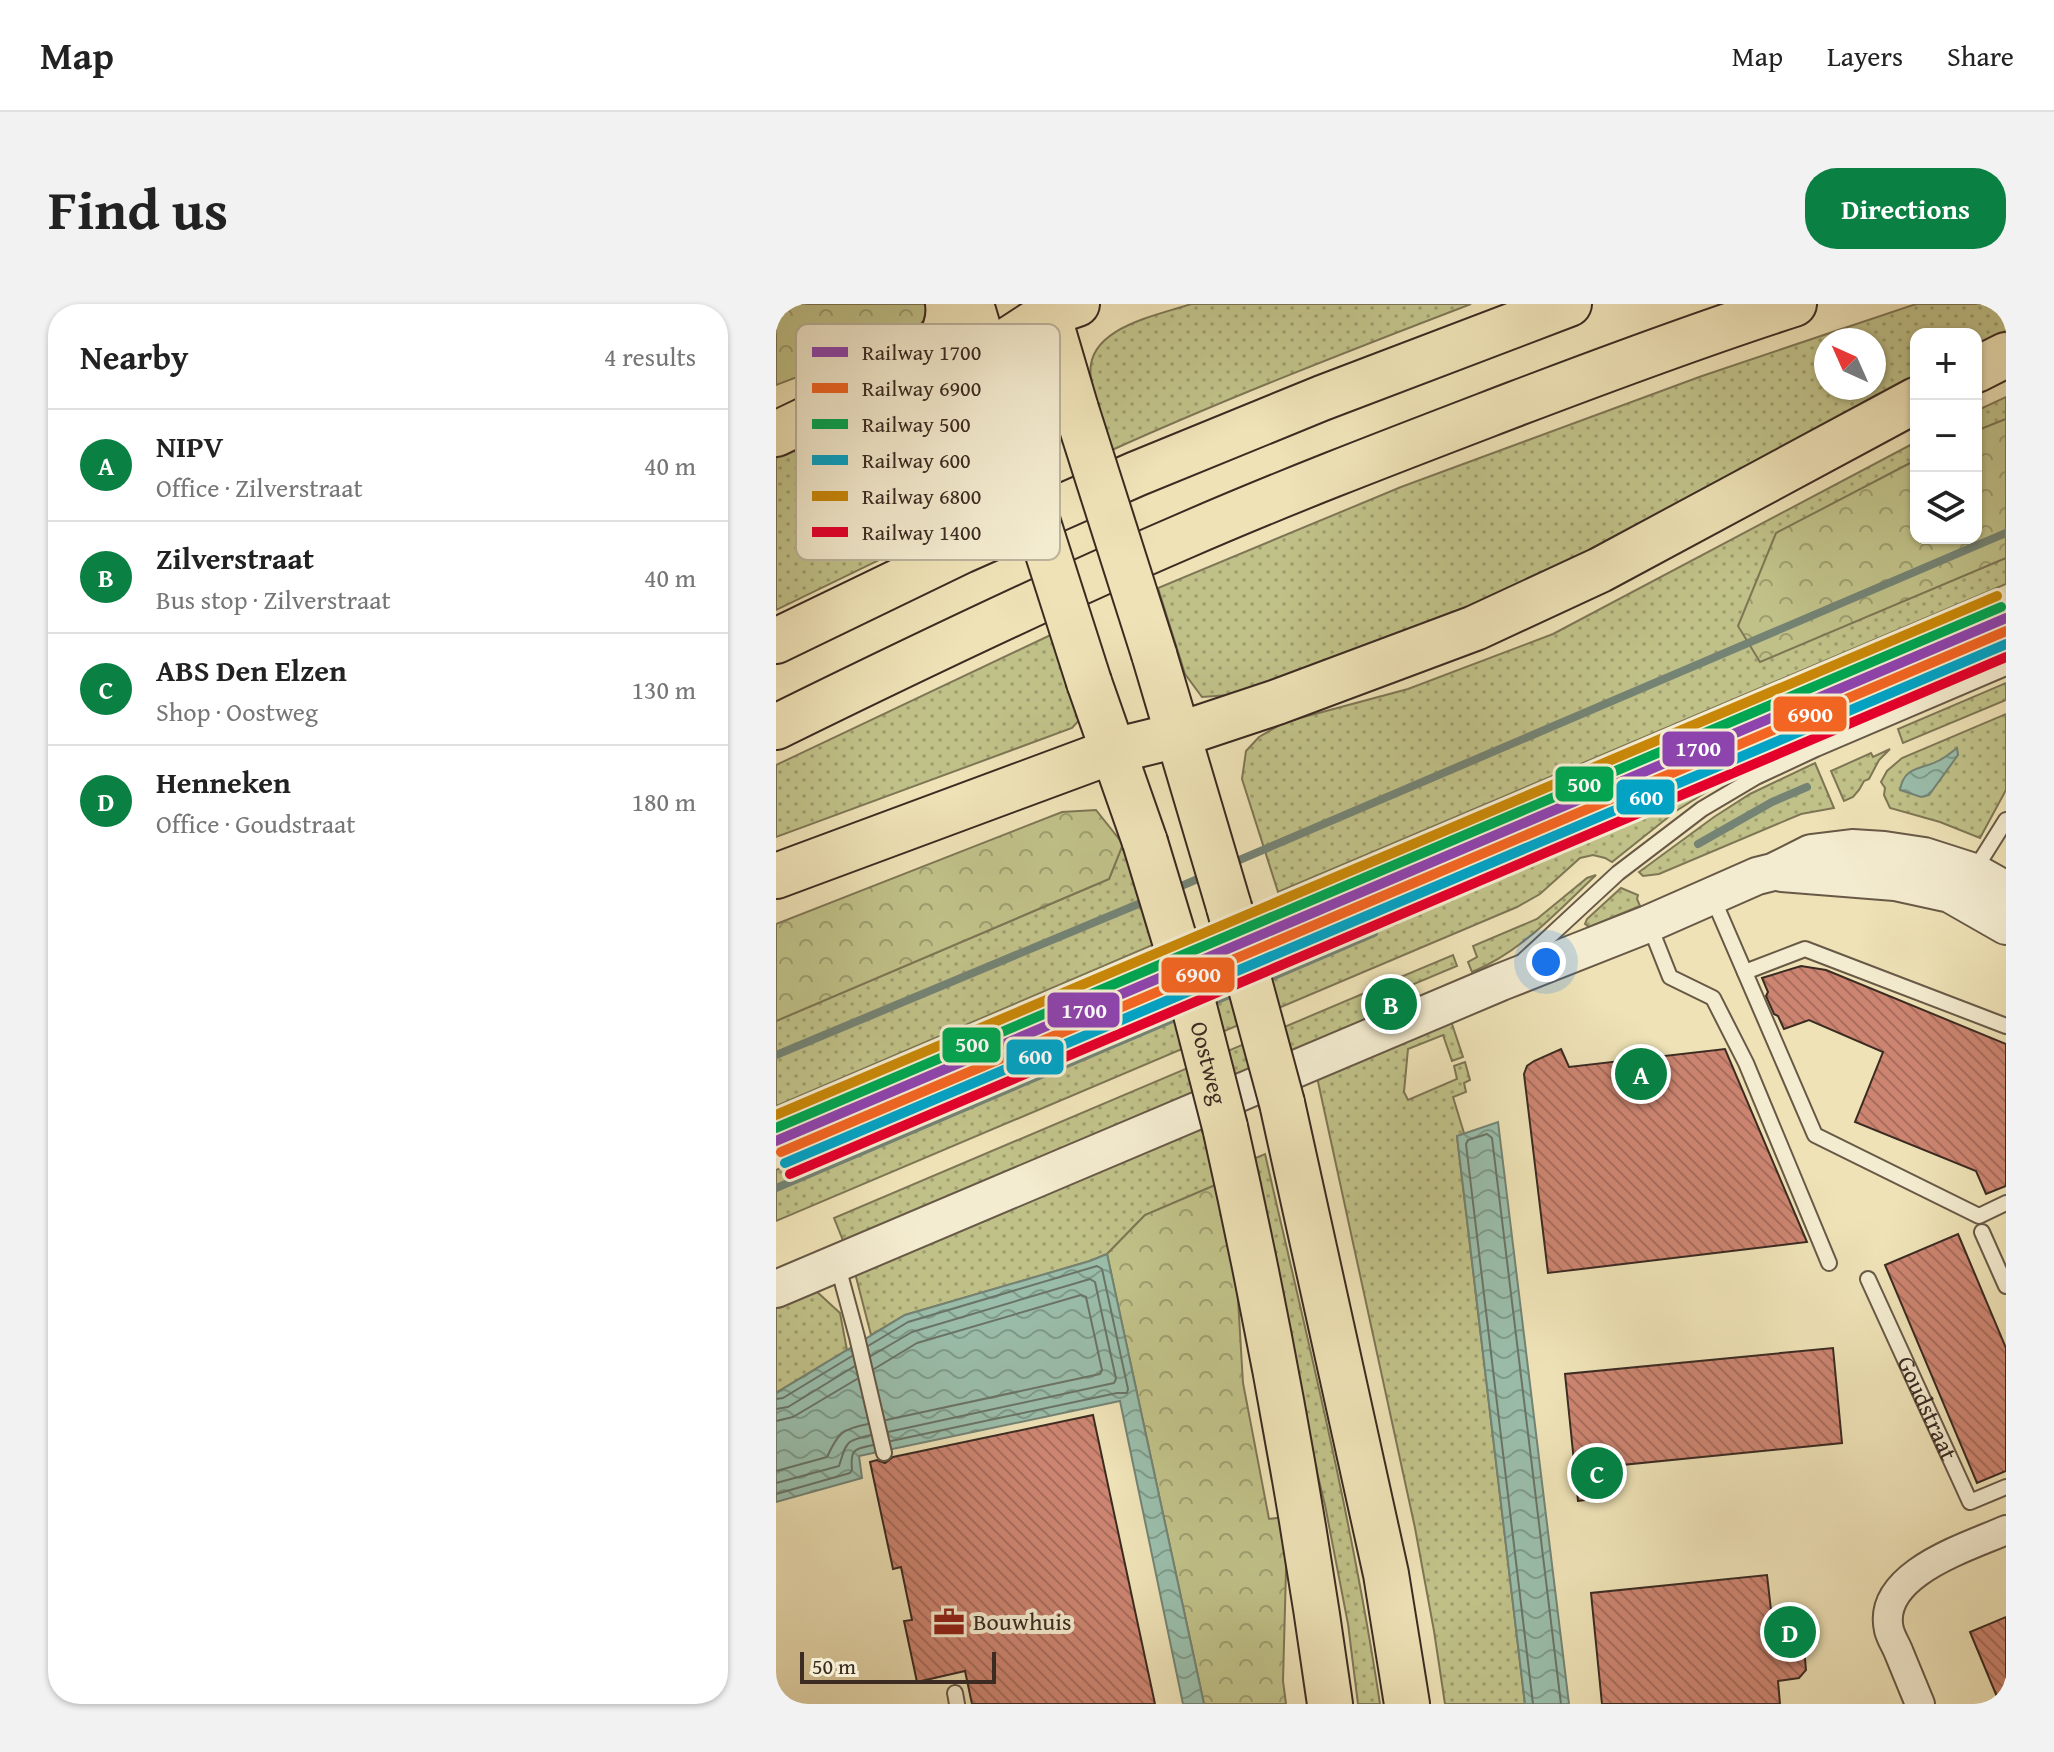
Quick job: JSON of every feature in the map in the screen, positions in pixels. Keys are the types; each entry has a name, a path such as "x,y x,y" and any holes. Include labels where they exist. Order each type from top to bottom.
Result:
{"main road":[{"path":"947,324 948,304"},
{"name":"Oostweg","path":"971,304 976,324"},
{"path":"1060,508 1322,398 1569,304"},
{"path":"776,727 1002,617 1240,512 1432,435 1794,304"},
{"path":"1032,324 1057,307 1076,409 1154,654 1245,959 1282,1103 1382,1559 1407,1704"},
{"path":"1982,367 2006,355"},
{"path":"776,876 1113,751 1178,735 1379,665 1511,612 1643,547 1910,403"},
{"path":"776,434 796,424"},
{"path":"776,641 943,560"},
{"name":"Oostweg","path":"1050,560 1145,842 1190,991 1225,1127 1281,1393 1330,1704"}],"street":[{"path":"776,1289 1757,876 1773,872 1895,882 1950,894 1968,886 2006,890"},
{"path":"1968,886 2006,926"},
{"path":"1920,1704 1889,1628 1890,1610 1897,1593 1910,1577 1930,1563 2006,1530"}],"lane":[{"path":"1501,982 1618,873 1702,809 1756,777 2006,668"},
{"path":"1968,886 2006,820"},
{"path":"1712,895 1815,1135 1979,1216 2006,1203"},
{"path":"1648,924 1670,977 1713,998 1746,1063 1829,1263"},
{"path":"1745,972 1805,949 2006,1026"},
{"path":"1982,1232 2006,1286"},
{"path":"837,1263 884,1453"},
{"name":"Goudstraat","path":"1868,1279 1970,1502 2006,1487"}],"green space":[{"path":"776,304 927,304 921,324 796,324 796,378 776,385"},
{"path":"1191,304 1471,304 1336,356 1112,450 1091,378 1092,361 1098,347 1125,327"},
{"path":"1916,304 2006,304 2006,338 1982,349 1982,328 1910,328 1910,383 1886,396 1886,328 1845,328"},
{"path":"1814,338 1814,400 1879,400 1569,567 1439,624 1243,694 1202,697 1185,674 1158,588 1401,487 1702,376"},
{"path":"2006,397 2006,419 1982,429 1982,408"},
{"path":"2006,419 2006,558 1760,662 1738,626 1776,533 1910,463 1910,544 1982,544 1982,429"},
{"path":"1910,445 1910,463 1776,534 1760,661 2006,558 2006,584 1278,892 1242,779 1246,751 1259,737 1285,722 1408,689 1553,634"},
{"path":"796,449 796,560 879,560 776,610 776,458"},
{"path":"1057,632 1082,717 1072,728 776,837 776,765"},
{"path":"2006,635 2006,654 1778,751 1676,811 1612,862 1593,855 1580,858 1540,894 1517,907 776,1221 776,1170 1287,950 1287,944 1305,932"},
{"path":"2006,683 2006,700 1903,743 1898,729"},
{"path":"2006,714 2006,790 1980,838 1940,822 1890,808 1881,782 1887,771 1902,758"},
{"path":"1890,749 1879,760 1869,779 1864,781 1853,797 1844,801 1831,771 1871,753 1873,757"},
{"path":"1815,763 1834,808 1801,814 1659,874 1643,876 1639,872 1750,794"},
{"path":"1096,810 1123,844 1109,879 776,1021 776,924 1062,812"},
{"path":"1123,844 1155,944 776,1106 776,1021 1109,879"},
{"path":"1596,875 1523,942 1472,972 1468,962 1477,957 1473,946 1537,919 1587,878"},
{"path":"1621,888 1638,895 1640,906 1589,927 1585,924 1587,919"},
{"path":"1453,955 1457,966 1395,992 1391,981"},
{"path":"1381,986 1390,1007 1371,1020 844,1243 834,1218"},
{"path":"1451,1021 1463,1057 1452,1061 1443,1035 1408,1049 1404,1092 1408,1100 1457,1079 1454,1066 1465,1062 1470,1080 1464,1083 1466,1092 1453,1097 1464,1133 1457,1137 1525,1704 1445,1704 1415,1528 1317,1077"},
{"path":"1201,1124 1220,1183 1145,1215 1107,1254 905,1315 871,1335 855,1273"},
{"path":"1265,1154 1342,1496 1380,1704 1358,1704 1348,1624 1325,1505 1286,1345 1248,1161"},
{"path":"1220,1183 1234,1232 1243,1383 1269,1519 1284,1517 1287,1534 1283,1681 1286,1704 1204,1704 1107,1254 1145,1215"},
{"path":"815,1290 840,1313 847,1350 776,1393 776,1307"}],"water":[{"path":"1957,748 1958,755 1929,795 1921,797 1900,790 1905,776 1910,772 1940,760"},
{"path":"1498,1122 1569,1704 1525,1704 1457,1136"},
{"path":"1107,1254 1204,1704 1183,1704 1120,1401 859,1456 862,1478 776,1502 776,1393 905,1315"}],"building":[{"path":"1801,966 1826,970 2006,1044 2006,1186 1986,1194 1976,1171 1855,1122 1883,1052 1809,1020 1784,1029 1766,996 1768,992 1762,978"},
{"path":"1561,1049 1569,1067 1725,1049 1807,1242 1548,1273 1524,1074 1527,1066 1534,1061"},
{"path":"1958,1234 2006,1348 2006,1471 1977,1483 1885,1265"},
{"path":"1833,1348 1842,1443 1612,1466 1613,1477 1609,1478 1611,1497 1578,1501 1565,1374"},
{"path":"1093,1415 1155,1704 972,1704 965,1671 917,1682 904,1621 912,1620 901,1567 893,1569 870,1462 877,1460 885,1463 893,1457"},
{"path":"1767,1575 1771,1610 1792,1608 1801,1615 1806,1670 1799,1678 1778,1681 1780,1704 1602,1704 1591,1593"},
{"path":"2006,1617 2006,1704 2000,1704 1970,1632"}],"waterway":[{"path":"1230,864 2006,533"},
{"path":"1698,844 1772,802 1807,787"},
{"path":"1172,890 1207,875"},
{"path":"776,1055 1148,900"},
{"path":"1262,981 1374,933"},
{"path":"1207,1004 1239,991"},
{"path":"776,1188 1184,1014"}],"rail line":[{"name":"6800","path":"776,1115 1997,596"},
{"name":"500","path":"776,1128 2001,607"},
{"name":"1700","path":"776,1141 2006,618"},
{"name":"6900","path":"781,1152 2006,631"},
{"name":"600","path":"785,1163 2006,644"},
{"name":"1400","path":"790,1174 2006,657"}],"place":[{"name":"Zilverstraat","path":"1391,1004"},
{"name":"NIPV","path":"1641,1074"},
{"name":"ABS Den Elzen","path":"1597,1473"},
{"name":"Bouwhuis","path":"949,1622"},
{"name":"Henneken","path":"1790,1632"}]}
